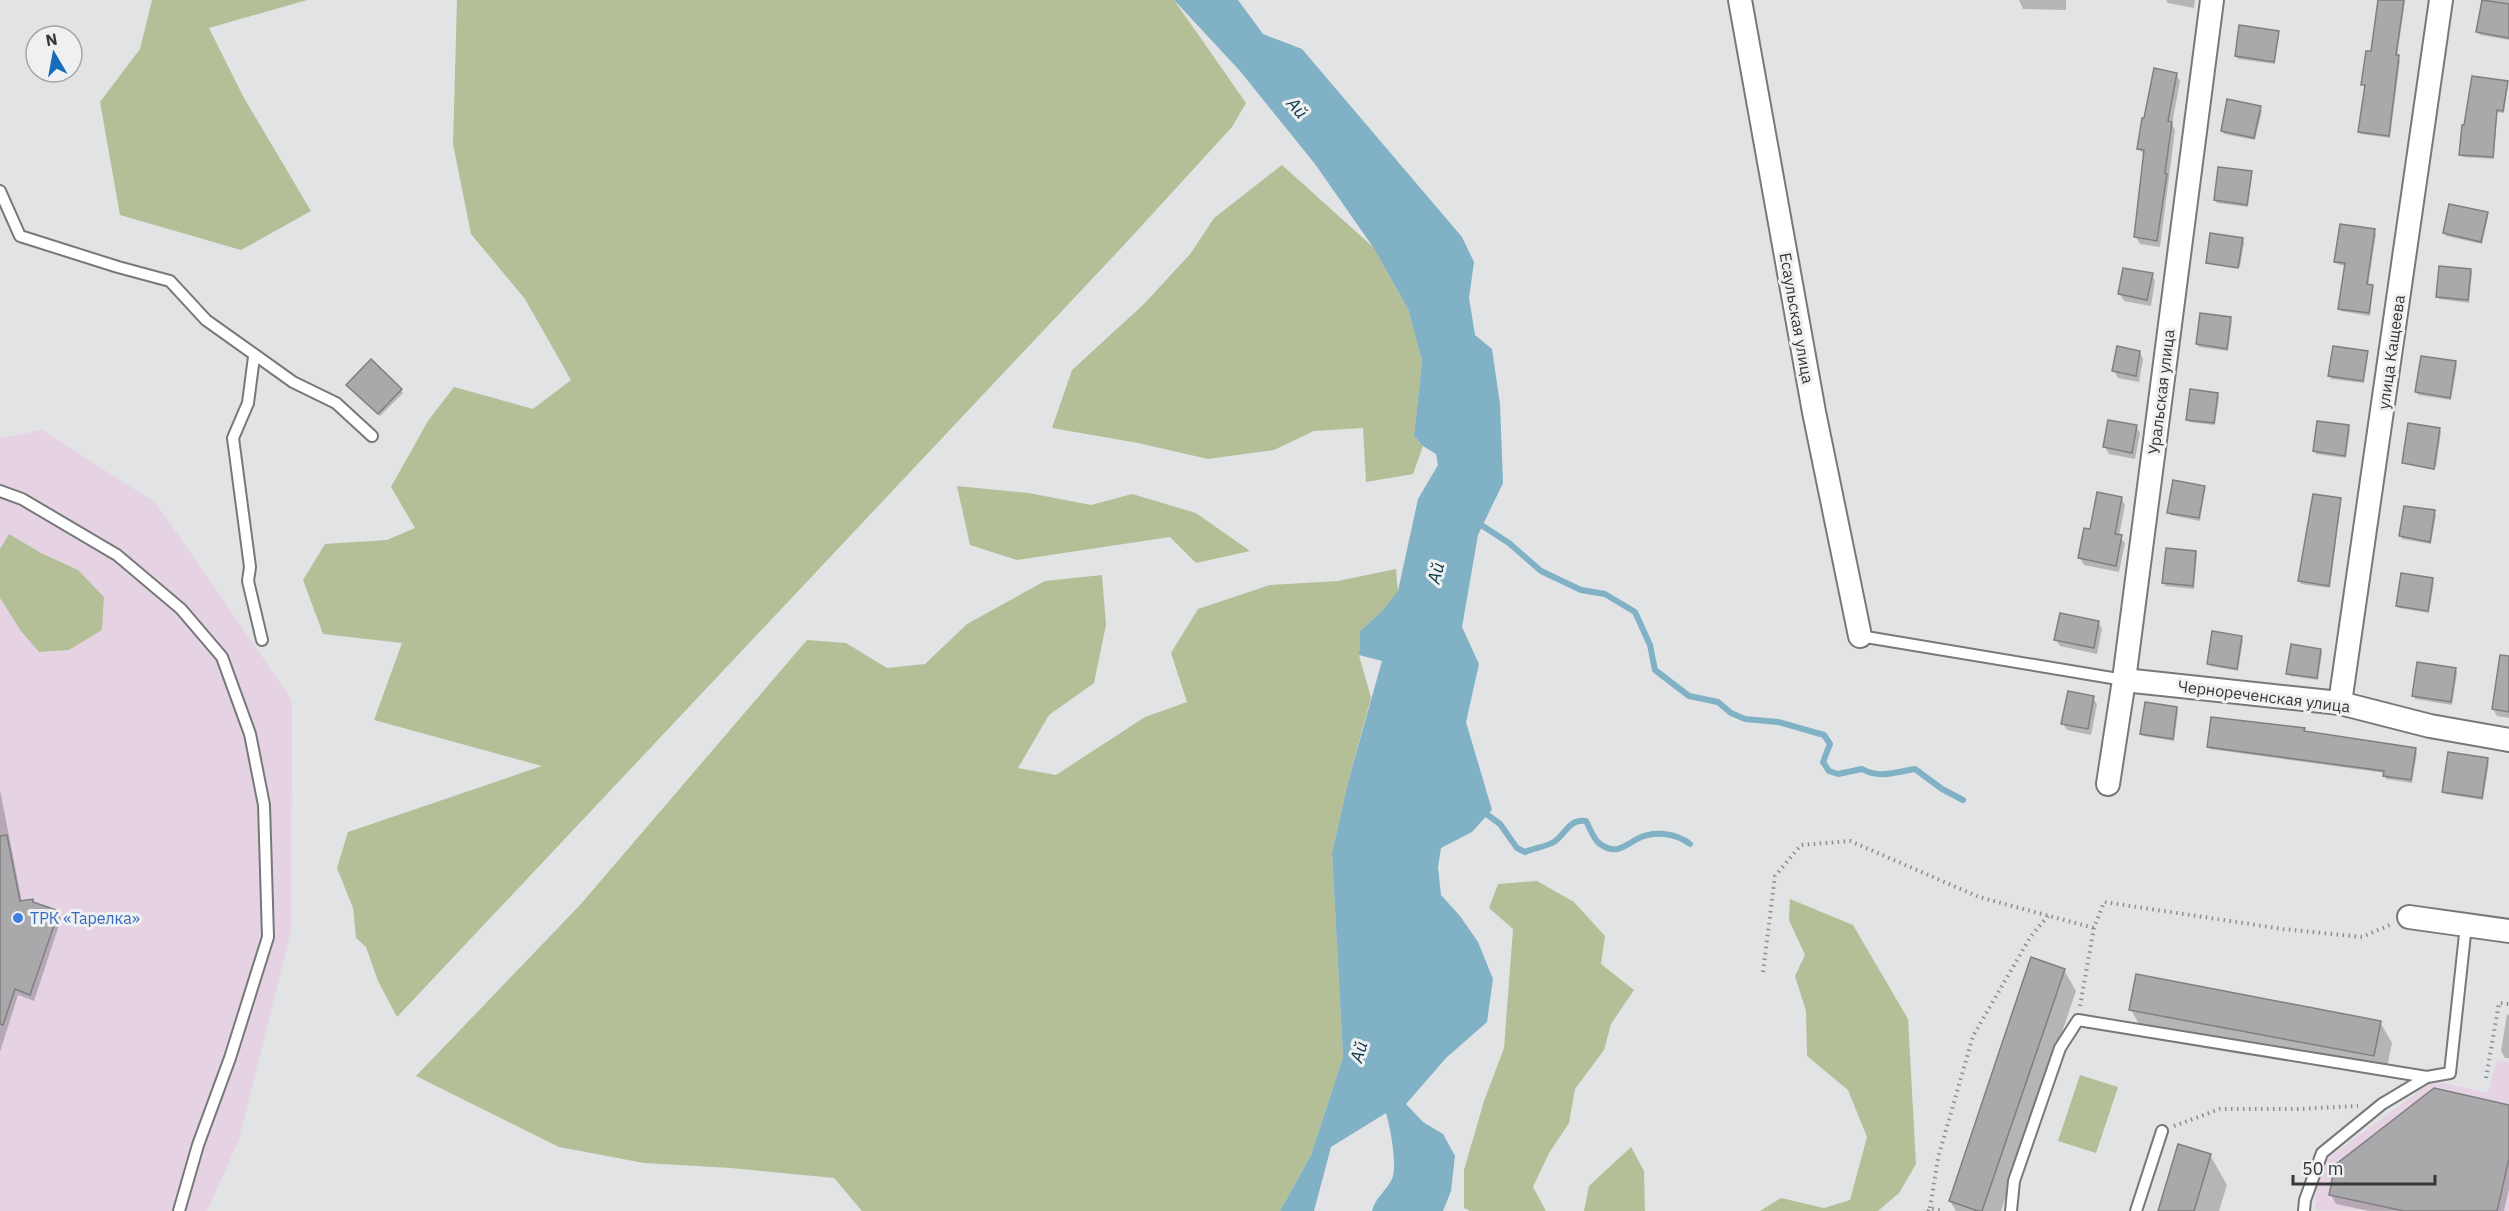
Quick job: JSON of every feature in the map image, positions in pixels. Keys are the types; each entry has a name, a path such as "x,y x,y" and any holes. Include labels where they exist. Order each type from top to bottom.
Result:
{"street":[{"name":"Есаульская улица","path":"1740,0 1814,412 1860,636"},
{"name":"Уральская улица","path":"2108,784 2124,680 2212,0"},
{"name":"улица Кащеева","path":"2340,703 2441,0"},
{"name":"Чернореченская улица","path":"2124,680 2340,703 2430,726 2509,740"},
{"path":"2409,917 2509,931"}],"lane":[{"path":"0,191 20,236 171,281 206,320 254,357 293,382 336,403 372,436"},
{"path":"254,357 248,403 233,438 250,567 248,580 262,640"},
{"path":"0,491 22,499 117,555 181,609 222,657 250,734 264,805 268,937 230,1058 198,1145 179,1211"},
{"path":"1860,636 2124,680"},
{"path":"2011,1211 2014,1181 2060,1048 2079,1020 2427,1077 2450,1073 2466,925"},
{"path":"2304,1211 2305,1200 2322,1153 2382,1104 2427,1077"},
{"path":"2136,1211 2162,1131"}],"path":[{"path":"1763,972 1775,876 1801,845 1851,841 1979,897 2094,928"},
{"path":"2079,1020 2094,928 2104,902 2283,929 2362,937 2409,917"},
{"path":"1942,1211 1929,1209 1938,1158 1973,1036 2031,936 2048,916"},
{"path":"2486,1078 2499,1003 2509,1004"},
{"path":"2162,1131 2220,1109 2297,1109 2382,1104"}],"shaded area":[{"path":"42,430 156,503 292,700 291,930 238,1142 207,1211 0,1211 0,438"},
{"path":"2497,1060 2509,1062 2509,1211 2315,1210 2316,1189 2327,1159 2433,1081 2488,1093"}],"green space":[{"path":"152,0 307,0 209,28 244,98 311,211 241,250 120,215 100,102 140,49"},
{"path":"457,0 1174,0 1246,103 1232,127 1124,245 397,1017 378,981 366,947 356,938 353,908 337,868 348,832 542,766 374,720 402,643 323,634 303,580 325,544 387,540 415,528 391,487 428,421 454,387 533,409 571,380 525,299 471,234 453,144"},
{"path":"1282,165 1373,247 1408,309 1422,361 1414,436 1423,446 1413,474 1366,482 1363,428 1314,431 1274,450 1208,459 1138,443 1052,428 1072,370 1144,304 1191,253 1214,218"},
{"path":"957,486 1029,493 1091,505 1132,494 1196,513 1250,551 1196,563 1170,537 1017,560 970,545"},
{"path":"9,534 41,553 78,570 104,597 102,630 69,650 39,652 21,631 0,598 0,549"},
{"path":"1396,569 1398,592 1360,631 1359,655 1371,698 1348,782 1332,853 1343,1057 1311,1155 1280,1211 862,1211 834,1178 731,1168 644,1163 559,1147 416,1076 580,905 807,640 846,643 887,668 925,664 967,624 1045,581 1102,575 1106,625 1094,683 1049,715 1018,768 1056,775 1145,717 1187,702 1171,653 1198,609 1270,585 1338,581"},
{"path":"1537,881 1574,902 1605,936 1601,964 1634,990 1611,1024 1604,1050 1575,1089 1569,1123 1549,1153 1533,1187 1546,1211 1470,1211 1464,1208 1464,1170 1484,1101 1504,1048 1513,929 1489,908 1498,884"},
{"path":"1790,899 1853,925 1908,1019 1916,1164 1899,1193 1878,1211 1760,1211 1781,1198 1824,1208 1850,1200 1867,1137 1848,1090 1807,1056 1806,1011 1795,976 1805,955 1789,920"},
{"path":"2080,1075 2118,1087 2096,1153 2058,1141"},
{"path":"1631,1147 1644,1171 1645,1211 1584,1211 1589,1186"}],"water":[{"name":"Ай","path":"1174,0 1238,0 1263,34 1302,49 1462,237 1474,262 1469,298 1475,335 1492,349 1500,404 1503,483 1478,535 1462,627 1479,664 1466,722 1492,810 1472,832 1441,848 1438,867 1441,895 1460,916 1478,942 1493,979 1487,1022 1446,1058 1406,1104 1423,1122 1443,1134 1455,1156 1451,1191 1443,1211 1372,1211 1394,1173 1393,1146 1386,1113 1331,1147 1314,1211 1280,1211 1311,1155 1343,1057 1332,853 1348,782 1382,661 1359,655 1360,631 1382,611 1398,591 1418,499 1438,465 1436,454 1423,446 1414,436 1422,361 1408,309 1373,247 1315,164 1240,71"}],"building":[{"path":"2378,0 2404,0 2396,55 2399,55 2389,136 2358,132 2365,85 2361,85 2366,51 2371,51"},
{"path":"2482,0 2509,4 2509,38 2476,32"},
{"path":"2239,25 2279,31 2274,62 2235,56"},
{"path":"2154,68 2177,73 2168,121 2172,122 2157,241 2134,237 2144,150 2137,149"},
{"path":"2472,76 2508,81 2503,111 2497,110 2493,157 2459,155 2462,125 2464,125"},
{"path":"2227,99 2261,106 2254,138 2221,131"},
{"path":"2218,167 2252,171 2247,205 2214,200"},
{"path":"2449,204 2488,212 2481,242 2443,233"},
{"path":"2340,224 2375,229 2367,284 2373,285 2369,313 2338,309 2345,263 2334,262"},
{"path":"2210,233 2243,238 2238,268 2206,263"},
{"path":"2439,266 2471,269 2468,300 2436,297"},
{"path":"2123,268 2153,273 2147,300 2118,294"},
{"path":"2200,313 2231,317 2227,349 2196,344"},
{"path":"2117,346 2140,351 2136,376 2112,371"},
{"path":"2333,346 2368,351 2363,381 2328,376"},
{"path":"2421,356 2456,361 2450,398 2415,392"},
{"path":"371,359 402,389 378,414 346,385"},
{"path":"2190,389 2218,393 2214,423 2186,420"},
{"path":"2108,420 2137,425 2132,453 2103,447"},
{"path":"2317,421 2349,425 2345,456 2313,451"},
{"path":"2408,423 2440,428 2434,469 2402,463"},
{"path":"2173,480 2205,486 2199,518 2167,513"},
{"path":"2097,492 2122,497 2115,534 2122,535 2116,566 2078,558 2084,528 2090,529"},
{"path":"2313,494 2341,498 2329,586 2298,581"},
{"path":"2404,506 2435,510 2430,542 2399,536"},
{"path":"2166,548 2196,551 2193,586 2162,583"},
{"path":"2401,573 2433,578 2428,611 2396,606"},
{"path":"2060,613 2099,621 2094,648 2054,640"},
{"path":"2212,631 2242,636 2237,669 2207,664"},
{"path":"2291,644 2321,649 2317,678 2286,674"},
{"path":"2500,655 2509,656 2509,712 2492,709"},
{"path":"2417,662 2456,668 2451,702 2412,696"},
{"path":"2068,691 2094,696 2088,729 2061,724"},
{"path":"2145,702 2177,707 2173,739 2140,734"},
{"path":"2211,717 2305,728 2304,731 2416,748 2411,780 2383,776 2384,771 2207,747"},
{"path":"2448,752 2488,758 2482,798 2442,792"},
{"name":"ТРК «Тарелка»","path":"7,835 20,901 33,899 33,902 59,911 30,995 15,989 3,1025 0,1024 0,836"},
{"path":"2031,957 2065,969 1982,1211 1978,1211 1949,1201"},
{"path":"2136,974 2381,1021 2374,1056 2129,1010"},
{"path":"2434,1088 2509,1105 2509,1159 2497,1211 2404,1211 2329,1195 2335,1165"},
{"path":"2178,1144 2211,1154 2194,1211 2158,1211"}],"waterway":[{"path":"1475,521 1509,543 1541,571 1581,590 1605,594 1635,612 1650,645 1655,670 1689,696 1718,702 1731,713 1745,719 1778,722 1824,735 1830,744 1823,762 1829,771 1838,774 1862,769 1881,774 1915,769 1942,789 1963,800"},
{"path":"1481,810 1500,824 1517,848 1525,852 1554,842 1571,825 1580,821 1586,821 1598,842 1611,849 1619,849 1650,834 1671,835 1690,844"}],"place":[{"name":"ТРК «Тарелка»","path":"18,918"}]}
